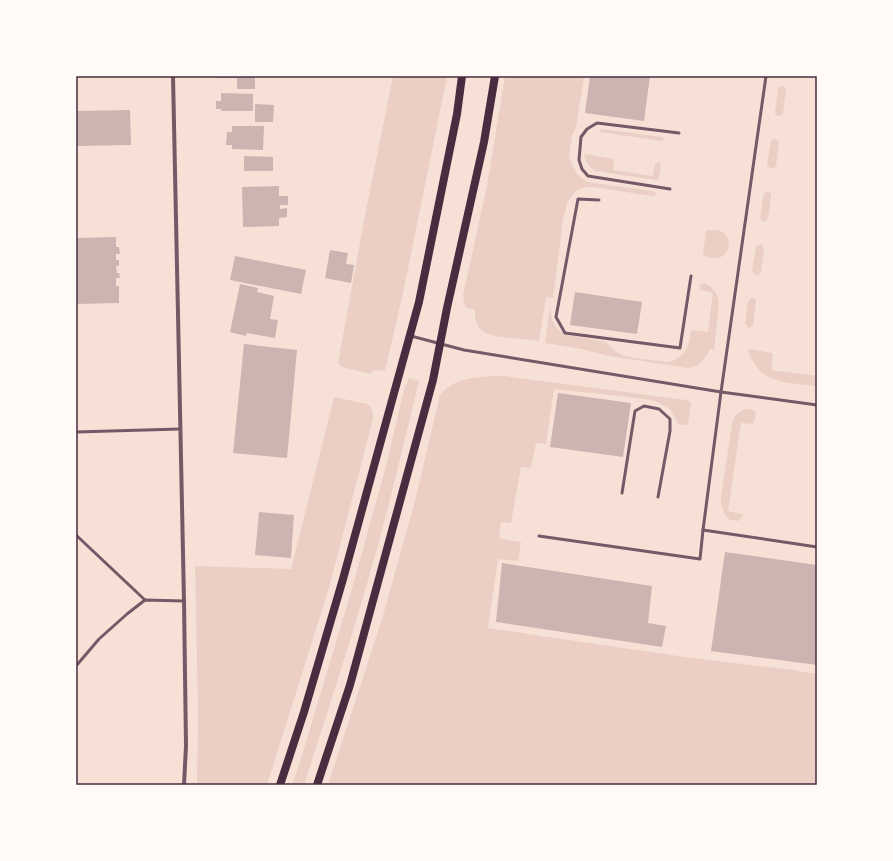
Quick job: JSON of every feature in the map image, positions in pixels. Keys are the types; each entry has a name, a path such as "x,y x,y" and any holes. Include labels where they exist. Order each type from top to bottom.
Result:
{"main road":[{"path":"280,785 304,712 343,579 419,302 457,114 462,76"},
{"path":"317,785 350,686 433,380 439,344 484,142 495,76"}],"street":[{"path":"173,76 184,601 186,746 184,785"}],"lane":[{"path":"538,536 700,559 721,392 766,76"},
{"path":"670,189 588,176 582,169 579,160 581,137 587,129 597,123 678,133"},
{"path":"599,200 578,199 556,317 565,333 680,348 691,276"},
{"path":"410,335 464,350 721,392 817,405"},
{"path":"622,493 635,411 644,406 659,409 670,419 670,431 658,497"},
{"path":"76,432 180,430"},
{"path":"703,530 817,547"},
{"path":"76,536 145,600"},
{"path":"76,666 99,639 145,600 184,601"}],"shaded area":[{"path":"393,76 447,77 403,293 385,371 375,370 370,374 342,367 338,363 365,215"},
{"path":"505,76 584,76 576,128 572,135 569,157 577,174 587,182 653,191 656,193 656,195 652,196 585,187 576,191 568,201 563,219 553,298 546,297 539,341 497,336 485,333 477,325 475,310 465,307 463,295 487,186"},
{"path":"784,86 786,89 783,113 780,116 777,116 775,112 778,88"},
{"path":"602,129 663,137 664,140 661,141 600,132"},
{"path":"773,139 778,140 779,143 776,166 772,169 768,167 767,164 771,141"},
{"path":"584,154 614,159 613,170 653,176 655,164 658,162 661,164 659,177 656,180 595,171 588,164"},
{"path":"766,192 771,193 771,197 768,218 764,222 760,218 763,196"},
{"path":"706,231 720,231 727,238 729,243 728,248 727,252 723,256 712,258 703,255"},
{"path":"761,244 764,249 761,272 759,275 755,275 752,271 756,247"},
{"path":"705,283 715,291 719,303 714,350 710,349 704,360 695,366 687,368 609,356 581,349 545,343 550,307 554,324 559,330 567,335 606,342 616,352 628,357 668,362 674,360 679,358 686,351 691,331 708,332 713,293 700,289 700,285"},
{"path":"751,298 756,300 756,302 753,326 748,328 745,323 748,301"},
{"path":"750,349 772,353 771,370 817,376 817,386 775,380 767,376 759,370 753,361 748,350"},
{"path":"492,376 505,376 686,400 691,402 688,425 678,424 670,409 655,401 554,389 546,444 536,443 531,468 521,467 511,523 501,522 499,538 521,542 518,561 498,559 488,628 685,657 817,674 817,785 328,785 382,619 415,501 440,395 457,382"},
{"path":"409,378 419,381 376,553 304,785 292,785 349,599 385,470 404,390"},
{"path":"334,397 368,404 371,407 373,419 329,588 267,785 197,785 198,711 195,566 291,569"},
{"path":"744,409 754,411 756,417 753,424 741,423 728,511 743,514 738,521 730,520 726,516 723,510 721,497 732,424 736,415"}],"building":[{"path":"216,76 255,76 255,89 237,89 237,78 216,78"},
{"path":"590,76 650,76 644,121 585,113"},
{"path":"221,93 253,94 253,111 221,111 221,109 216,109 216,101 221,101"},
{"path":"255,104 274,105 273,122 255,122"},
{"path":"130,110 131,145 76,146 76,111"},
{"path":"232,126 264,126 263,150 232,149 232,145 226,145 227,132 232,132"},
{"path":"244,156 273,157 273,171 244,171"},
{"path":"279,186 279,196 288,196 288,205 280,205 280,209 287,208 287,217 279,218 279,226 243,227 242,187"},
{"path":"116,237 116,247 119,247 120,254 116,254 116,260 119,260 119,266 116,266 117,273 119,273 120,278 116,278 116,286 119,286 119,303 76,304 76,238"},
{"path":"330,250 348,253 346,264 354,265 351,283 325,278"},
{"path":"235,256 306,270 301,294 230,280"},
{"path":"240,284 258,288 257,292 274,296 270,319 278,320 275,338 247,333 246,336 230,332"},
{"path":"575,292 642,302 637,334 570,325"},
{"path":"244,344 297,350 287,458 233,453"},
{"path":"558,393 631,403 623,457 550,447"},
{"path":"259,512 294,515 291,558 255,555"},
{"path":"725,552 817,565 817,665 711,651"},
{"path":"502,563 652,586 648,623 666,626 662,647 496,622"}]}
